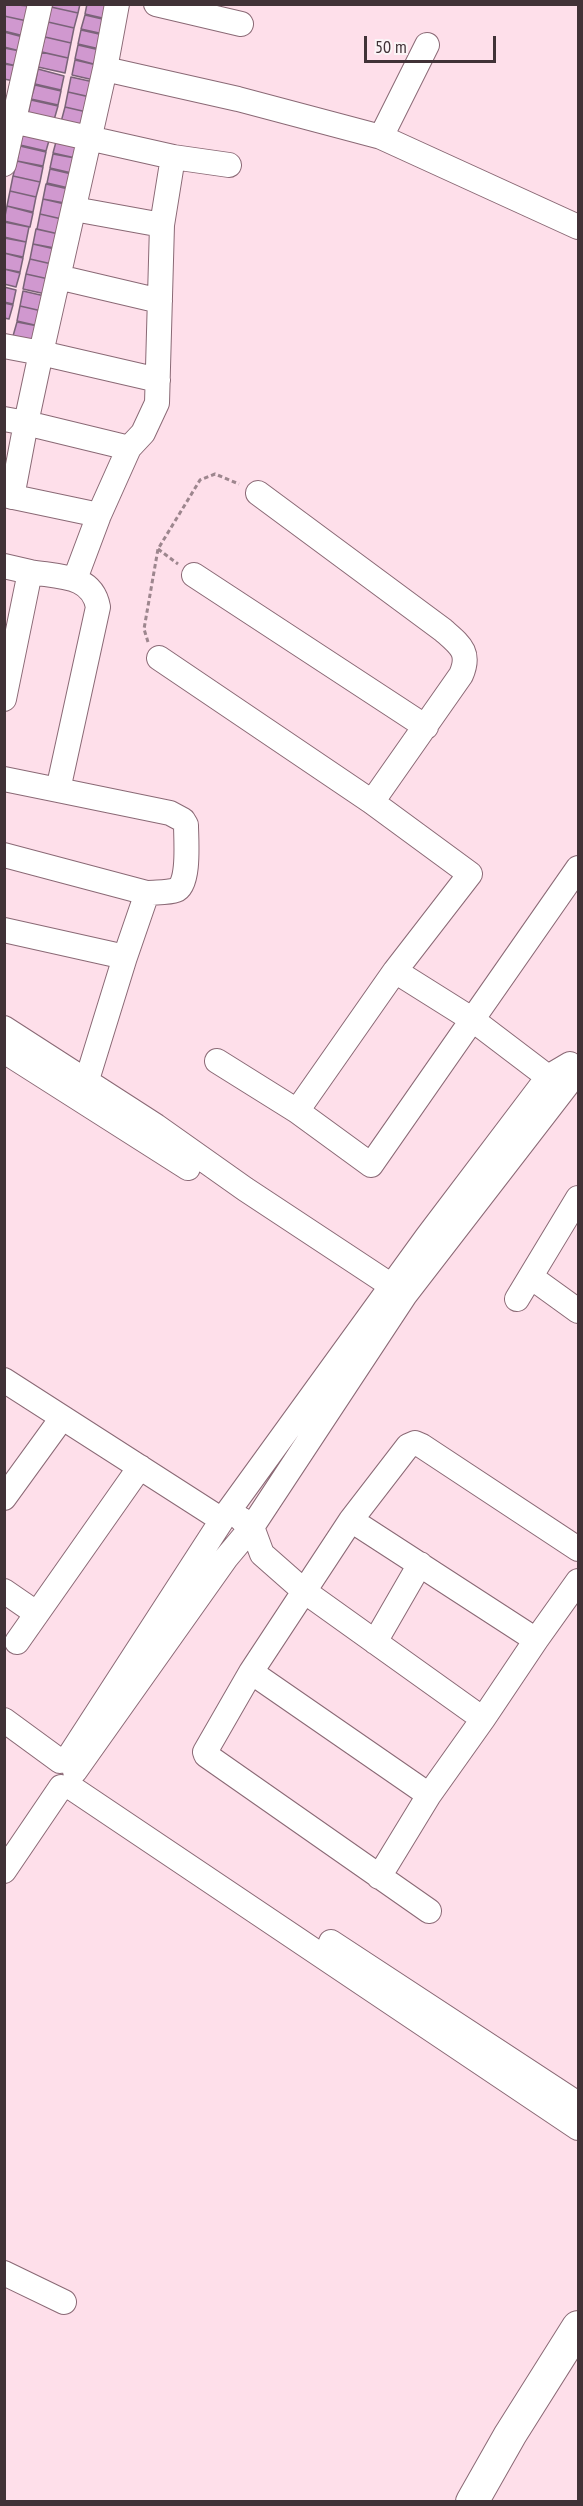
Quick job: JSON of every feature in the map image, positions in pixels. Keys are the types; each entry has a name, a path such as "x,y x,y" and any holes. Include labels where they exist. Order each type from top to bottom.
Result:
{"main road":[{"path":"472,2502 510,2435 579,2327"}],"street":[{"path":"4,164 9,120 40,4"},
{"path":"99,515 8,496 15,421 41,353 90,139 117,4"},
{"path":"156,4 241,24"},
{"path":"381,137 427,45"},
{"path":"105,69 238,99 381,137 579,227"},
{"path":"9,120 173,157 229,165"},
{"path":"75,579 99,515 129,448 143,433 157,403 162,225 173,157"},
{"path":"74,209 162,225"},
{"path":"58,277 160,300"},
{"path":"4,346 158,380"},
{"path":"15,421 129,448"},
{"path":"258,493 389,588 460,645 465,654 466,663 461,675 372,802"},
{"path":"4,566 75,579 89,586 96,594 98,607 58,790"},
{"path":"4,699 30,572"},
{"path":"194,575 426,727"},
{"path":"159,658 372,802 470,874 395,971 297,1111"},
{"path":"4,779 170,813 183,819 186,825 185,876 178,890 147,893 4,855"},
{"path":"218,1061 297,1111 371,1165 579,867"},
{"path":"87,1083 147,893"},
{"path":"4,930 125,957"},
{"path":"4,1871 63,1774 216,1552 226,1515 568,1074 473,1020 395,971"},
{"path":"4,1028 156,1126 393,1298"},
{"path":"4,1051 393,1298"},
{"path":"517,1299 578,1198"},
{"path":"531,1277 579,1311"},
{"path":"216,1552 252,1527 393,1298"},
{"path":"4,1380 140,1467 252,1527 262,1554 304,1591 483,1719"},
{"path":"4,1498 62,1418"},
{"path":"429,1911 206,1755 205,1752 251,1672 351,1520 408,1446 415,1443 422,1446 579,1549"},
{"path":"17,1642 140,1467"},
{"path":"351,1520 536,1640"},
{"path":"216,1552 262,1554"},
{"path":"375,1642 420,1564"},
{"path":"379,1877 429,1795 579,1581"},
{"path":"4,1591 36,1613"},
{"path":"251,1672 429,1795"},
{"path":"4,1720 63,1774 579,2128"},
{"path":"4,1739 63,1774 579,2104"},
{"path":"4,1847 63,1774"},
{"path":"4,2273 64,2302"}],"path":[{"path":"144,629 158,549 200,480 214,474 258,493"},
{"path":"158,549 194,575"}],"building":[{"path":"4,4 30,6 27,21 4,16"},
{"path":"52,4 80,4 78,13 51,7"},
{"path":"87,4 109,4 111,20 85,14"},
{"path":"51,7 78,13 74,28 48,22"},
{"path":"85,15 111,21 108,35 81,29"},
{"path":"4,16 27,21 24,36 4,31"},
{"path":"48,22 74,28 71,43 45,37"},
{"path":"81,30 108,36 104,50 78,44"},
{"path":"4,32 23,37 20,51 4,47"},
{"path":"45,37 71,43 68,58 41,52"},
{"path":"78,45 104,51 101,66 75,59"},
{"path":"4,48 20,51 17,66 4,63"},
{"path":"42,52 68,58 65,73 38,67"},
{"path":"75,60 101,66 98,81 72,75"},
{"path":"4,64 17,66 14,81 4,79"},
{"path":"38,69 64,76 61,90 35,84"},
{"path":"71,77 98,83 95,98 68,92"},
{"path":"35,85 61,91 58,105 31,99"},
{"path":"68,92 94,98 91,113 65,107"},
{"path":"31,100 58,106 54,120 28,114"},
{"path":"65,107 91,113 88,128 61,122"},
{"path":"23,131 50,137 46,151 20,145"},
{"path":"57,138 83,145 80,159 53,153"},
{"path":"20,146 46,152 43,166 17,161"},
{"path":"53,154 80,159 76,174 50,168"},
{"path":"17,161 43,167 40,182 13,176"},
{"path":"50,169 76,175 73,189 47,183"},
{"path":"13,176 40,182 36,197 10,191"},
{"path":"46,184 73,190 70,204 43,199"},
{"path":"10,191 36,197 33,212 7,206"},
{"path":"43,199 69,205 66,220 40,214"},
{"path":"7,206 33,213 30,227 4,221"},
{"path":"40,214 66,220 63,235 37,229"},
{"path":"4,222 29,227 26,242 4,237"},
{"path":"36,229 63,235 60,249 33,244"},
{"path":"4,238 26,242 23,257 4,253"},
{"path":"33,244 59,250 56,265 30,259"},
{"path":"4,253 23,258 20,272 4,269"},
{"path":"30,259 56,265 53,280 26,274"},
{"path":"4,269 20,273 16,287 4,284"},
{"path":"26,274 53,280 50,295 23,289"},
{"path":"4,287 16,290 13,304 4,302"},
{"path":"23,291 49,297 46,312 20,306"},
{"path":"4,303 13,305 9,319 4,318"},
{"path":"20,306 46,312 43,327 17,321"},
{"path":"17,322 43,327 40,342 13,336"}]}
